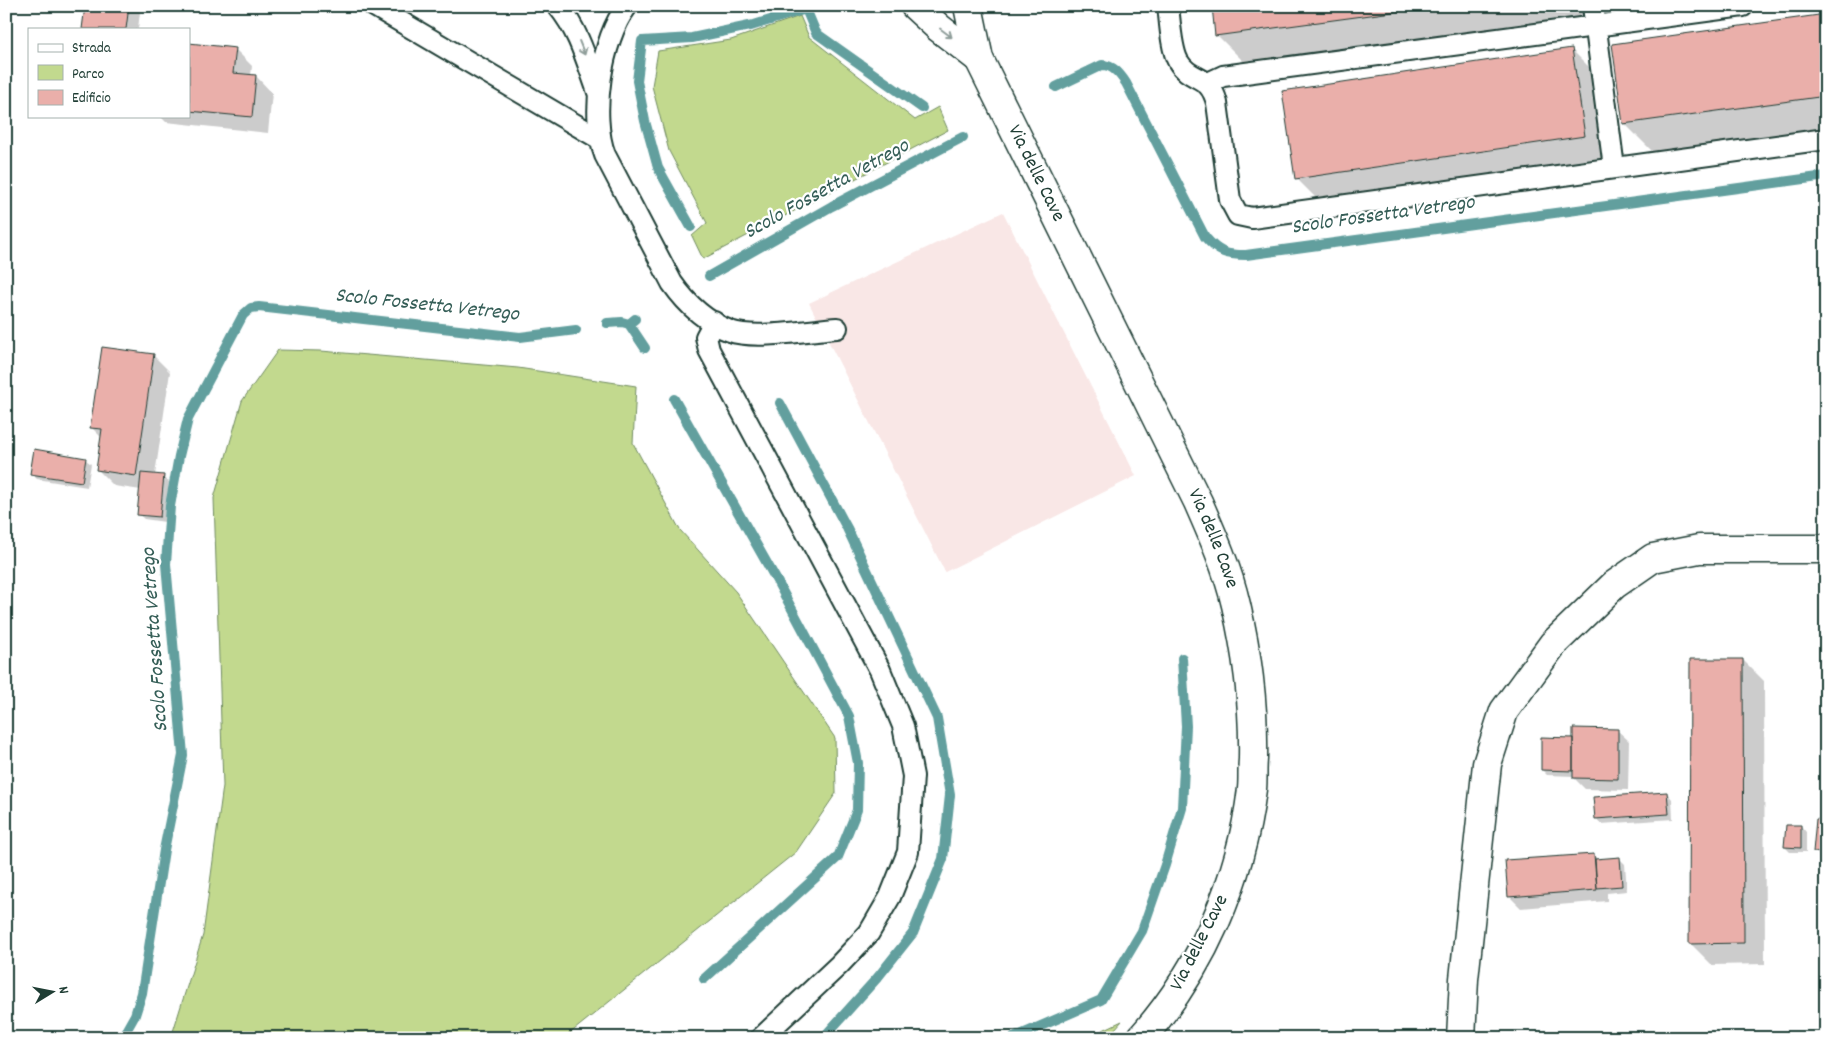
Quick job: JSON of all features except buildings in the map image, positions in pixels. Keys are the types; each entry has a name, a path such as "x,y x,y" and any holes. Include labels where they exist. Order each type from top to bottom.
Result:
{"main road":[{"name":"Via delle Cave","path":"914,6 939,28 979,58"},
{"name":"Via delle Cave","path":"968,6 979,58 1218,548 1236,604 1248,666 1254,727 1252,788 1241,850 1221,909 1194,965 1160,1017 1141,1038"},
{"path":"1460,1038 1464,979 1487,764 1504,711 1553,644 1614,585 1653,558 1699,549 1826,549"}],"lane":[{"path":"374,6 600,139"},
{"path":"558,6 569,20 582,46 598,93"},
{"path":"627,6 613,29 608,42 598,93 600,139 605,155 672,283 683,298 714,322 731,332 760,335 837,328"},
{"path":"1168,6 1178,60 1186,71 1208,83 1214,92 1230,200 1238,215 1252,218 1826,139"},
{"path":"1208,83 1223,76 1594,16 1743,6"},
{"path":"1594,16 1614,168"},
{"path":"714,322 706,337 709,350 880,670 903,726 913,776 908,852 890,897 869,933 839,965 761,1038"}],"shaded area":[{"path":"1003,212 1136,476 945,572 809,303"}],"green space":[{"path":"800,16 809,37 915,120 938,107 948,130 703,259 692,236 707,223 669,151 652,86 658,51 731,40"},
{"path":"278,350 321,351 518,368 636,386 633,443 680,530 736,592 835,738 836,793 796,852 564,1038 171,1038 203,935 223,786 214,498 242,401"},
{"path":"1122,1021 1107,1038 1086,1038"}],"waterway":[{"path":"691,227 658,168 645,121 637,81 642,41 692,38 754,25 806,9 816,33 922,108"},
{"name":"Scolo Fossetta Vetrego","path":"1056,87 1102,65 1106,65 1116,71 1126,83 1205,237 1214,247 1223,252 1233,254 1246,255 1826,176"},
{"name":"Scolo Fossetta Vetrego","path":"709,276 832,206 963,137"},
{"name":"Scolo Fossetta Vetrego","path":"122,1038 135,1015 142,993 164,850 183,755 166,564 170,506 188,419 243,315 251,308 259,307 520,337 576,330"},
{"name":"Scolo Fossetta Vetrego","path":"607,323 622,322 629,324 635,319"},
{"path":"629,324 645,348"},
{"path":"674,399 777,581 849,716 858,763 857,810 838,857 704,979"},
{"path":"780,403 847,528 937,718 950,795 943,859 913,933 878,977 823,1038"},
{"path":"1013,1038 1101,1000 1142,931 1182,808 1186,726 1182,658"}]}
